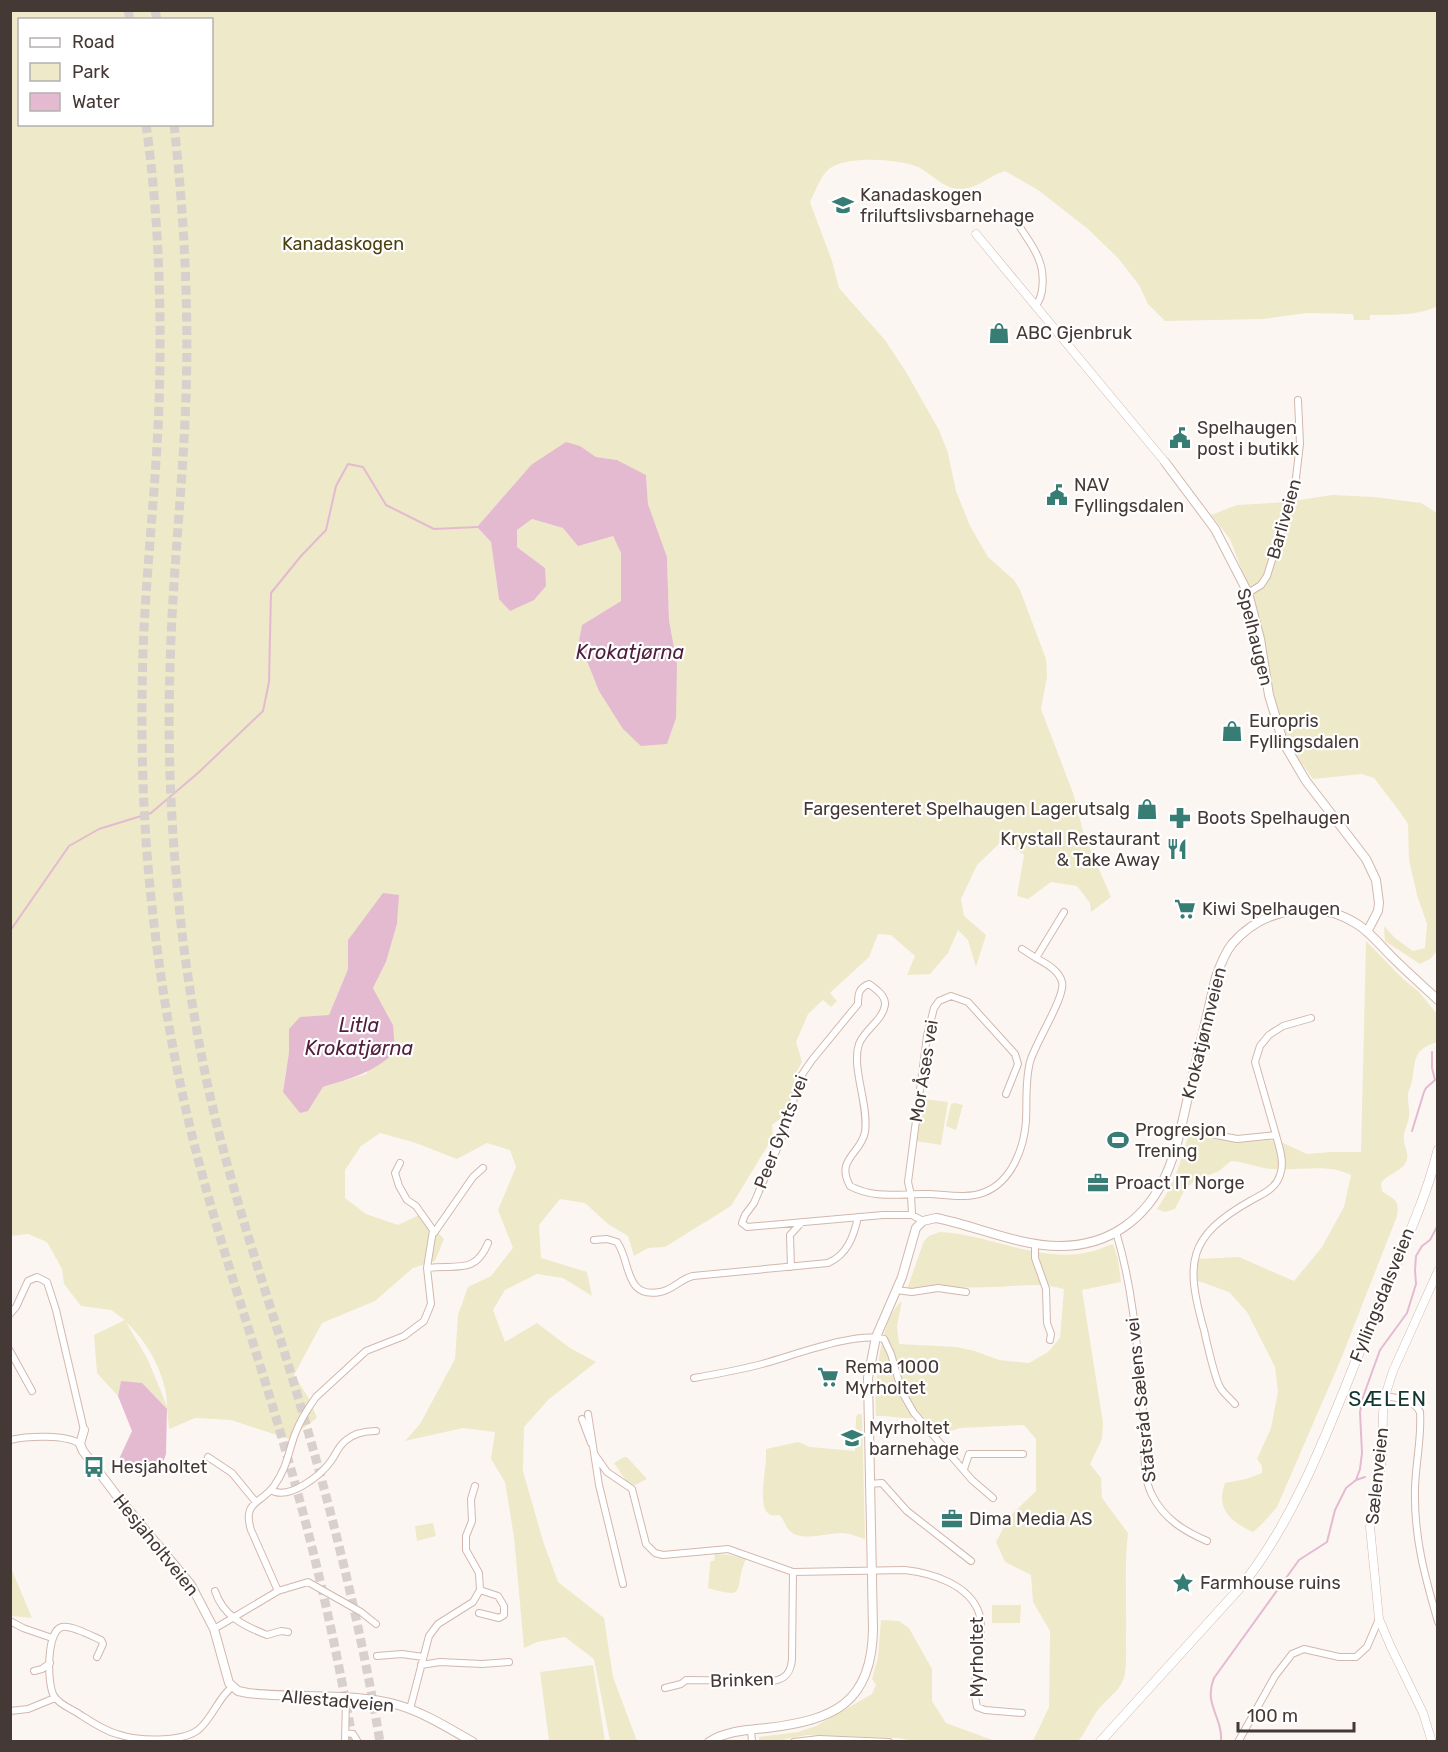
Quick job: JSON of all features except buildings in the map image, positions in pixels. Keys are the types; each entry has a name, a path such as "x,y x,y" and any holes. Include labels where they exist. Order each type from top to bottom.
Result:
{"main road":[{"name":"Spelhaugen","path":"1165,462 1215,529 1248,593 1260,639 1269,695 1283,742 1306,781 1366,859 1376,880 1378,911 1367,932"},
{"name":"Krokatjønnveien","path":"923,1221 930,1218 941,1219 1035,1244 1059,1246 1085,1244 1116,1232 1142,1213 1159,1191 1168,1174 1216,977 1226,953 1245,930 1272,915 1305,908 1347,918 1367,932 1437,1000"},
{"name":"Fyllingsdalsveien","path":"1100,1742 1239,1589 1262,1558 1287,1517 1357,1357 1436,1163 1437,1150"},
{"path":"709,1742 727,1734 798,1725 826,1716 838,1708 859,1687 866,1674 873,1647 868,1378 876,1337 896,1290 916,1228 923,1221"},
{"path":"80,1444 83,1427"},
{"name":"Hesjaholtveien","path":"80,1444 82,1451 117,1496 191,1585 214,1629 225,1675 232,1687"},
{"name":"Allestadveien","path":"232,1687 240,1692 256,1694 375,1701 410,1709 473,1742"}],"street":[{"path":"1020,227 1041,265 1042,287 1039,302 1035,306"},
{"name":"Spelhaugen","path":"976,234 1165,462"},
{"name":"Barliveien","path":"1248,593 1261,585 1267,576 1295,486 1300,444 1298,400"},
{"path":"1035,958 1064,912"},
{"path":"911,1195 965,1195 984,1192 1000,1182 1010,1172 1024,1138 1030,1063 1038,1040 1062,990 1062,981 1057,973 1022,950"},
{"name":"Peer Gynts vei","path":"911,1195 892,1196 865,1192 850,1186 845,1178 848,1160 862,1140 865,1131 865,1110 858,1057 860,1043 885,1005 884,997 869,984 862,987 858,994 858,1004 801,1076 782,1137 754,1203 742,1223 747,1227 858,1217 912,1215"},
{"name":"Mor Åses vei","path":"912,1215 908,1182 927,1036 934,1008 939,1001 951,996 968,1002 1015,1054 1018,1064 1006,1094"},
{"path":"1235,1404 1220,1387 1196,1302 1193,1280 1194,1263 1198,1246 1210,1229 1229,1213 1268,1191 1277,1182 1282,1170 1282,1162 1255,1062 1260,1046 1269,1035 1283,1026 1311,1018"},
{"path":"1181,1128 1238,1138 1276,1135"},
{"path":"400,1162 395,1173 399,1186 406,1200 416,1206 425,1216 434,1233"},
{"path":"278,1592 249,1523 251,1506 271,1490 289,1458 296,1433 316,1397 366,1351 404,1336 424,1321 431,1304 427,1268 434,1233 473,1177 483,1168"},
{"path":"912,1215 923,1221"},
{"path":"594,1240 607,1239 617,1242 634,1286 646,1292 660,1292 678,1281 693,1276 828,1263 840,1256 851,1240 858,1217"},
{"path":"791,1267 790,1235 801,1223"},
{"name":"Statsråd Sælens vei","path":"1116,1232 1128,1276 1137,1337 1148,1485 1162,1511 1175,1524 1207,1541"},
{"path":"427,1268 473,1265 480,1258 488,1243"},
{"path":"1035,1244 1035,1258 1046,1289 1050,1340"},
{"name":"Sælenveien","path":"1432,1742 1423,1713 1379,1619 1370,1527 1382,1460 1385,1396 1393,1371 1437,1271"},
{"path":"10,1314 16,1307 28,1281 37,1277 47,1281 83,1427"},
{"path":"896,1290 912,1292 938,1288 966,1292"},
{"path":"694,1378 727,1373 852,1340 876,1337 884,1339 888,1344 896,1377 909,1406 972,1480 993,1498"},
{"path":"10,1351 32,1391"},
{"path":"1385,1396 1407,1400 1420,1412 1415,1487 1418,1545 1437,1622"},
{"path":"585,1416 623,1584"},
{"path":"271,1490 282,1493 302,1486 329,1464 345,1441 359,1433 376,1431"},
{"path":"10,1440 67,1438 80,1444"},
{"path":"964,1469 969,1454 1023,1454"},
{"path":"595,1455 607,1472 632,1489 643,1537 646,1544 656,1553 669,1556 728,1549 794,1572 871,1569"},
{"path":"207,1457 232,1473 255,1501"},
{"path":"869,1484 882,1483 907,1511 971,1561"},
{"path":"410,1709 429,1636 434,1628 452,1614 473,1602 480,1590 480,1574 466,1550 466,1536 472,1521 471,1499 475,1486"},
{"name":"Myrholtet","path":"871,1569 922,1572 948,1581 968,1597 979,1612 980,1619 976,1668 977,1707 985,1710 1022,1713"},
{"name":"Brinken","path":"664,1688 681,1684 686,1680 773,1681 785,1677 789,1672 792,1659 794,1572"},
{"path":"214,1629 278,1592 308,1582 362,1612 376,1624"},
{"path":"479,1613 499,1618 504,1615 505,1611 498,1596 480,1590"},
{"path":"215,1591 220,1605 234,1619 267,1635 281,1631 288,1632"},
{"name":"Sælenveien","path":"1238,1742 1275,1676 1292,1654 1304,1649 1340,1658 1356,1657 1368,1647 1379,1619"},
{"path":"10,1621 52,1638"},
{"path":"96,1657 102,1647 101,1640 65,1627 58,1629 52,1638 51,1687 60,1703 117,1734 129,1737 172,1739 198,1730 222,1696 232,1687"},
{"path":"377,1656 402,1654 423,1658"},
{"path":"421,1665 440,1662 482,1664 508,1662"},
{"path":"34,1671 50,1663"},
{"path":"10,1711 39,1706 56,1698"},
{"path":"345,1742 346,1699"},
{"path":"752,1730 752,1742"},
{"path":"346,1733 352,1734 358,1742"},
{"path":"794,1742 819,1739 889,1742"}],"green space":[{"name":"Kanadaskogen","path":"10,11 1437,11 1438,306 1422,312 1370,315 1370,320 1354,320 1353,314 1307,313 1263,319 1165,321 1148,304 1139,285 1118,258 1088,229 1038,190 1005,171 974,186 957,189 945,185 910,164 875,160 850,161 828,170 810,202 832,261 839,288 885,340 906,372 939,430 948,453 956,491 970,526 988,557 1014,580 1020,590 1046,659 1047,677 1041,709 1073,793 1084,835 1111,897 1091,912 1090,903 1077,886 1051,882 1028,899 1017,896 1024,855 1003,840 977,865 961,899 964,916 986,935 976,967 968,940 958,930 948,953 930,974 907,975 915,956 891,935 878,934 869,957 830,993 837,1001 831,1007 823,1000 808,1014 796,1042 802,1062 796,1073 786,1114 772,1125 773,1137 731,1206 665,1247 648,1248 634,1256 628,1236 608,1224 585,1203 560,1199 539,1225 541,1258 587,1272 592,1296 563,1278 537,1274 505,1290 493,1310 505,1342 537,1323 570,1348 596,1362 548,1400 524,1427 523,1471 543,1541 558,1582 604,1618 613,1677 637,1741 610,1741 594,1659 565,1637 537,1642 524,1648 514,1537 505,1482 491,1459 495,1432 463,1428 405,1441 420,1424 455,1359 458,1315 468,1287 491,1276 513,1248 498,1210 516,1167 510,1150 487,1143 457,1159 413,1142 380,1133 361,1146 345,1170 345,1198 366,1214 398,1225 421,1214 444,1239 435,1261 413,1268 375,1301 322,1323 294,1375 308,1397 317,1418 289,1439 231,1420 195,1418 169,1429 167,1409 121,1381 118,1396 97,1373 94,1335 125,1320 111,1310 81,1306 64,1284 62,1269 47,1242 28,1234 11,1236","holes":["580,446 596,457 617,460 646,475 648,504 667,557 669,620 677,664 582,625 621,601 621,553 613,536 563,528 532,519 517,530 517,547 545,568 499,599 491,542 477,527 531,465","398,895 397,924 386,962 373,988 393,1025 366,1074 323,1087 308,1111 283,1092 289,1052 289,1029 329,1015 348,969 348,940","126,1322 142,1339 155,1361 164,1383 167,1406 148,1360"]},
{"path":"1332,495 1421,503 1437,513 1438,950 1430,959 1420,964 1385,941 1384,926 1395,938 1413,951 1425,948 1427,924 1409,860 1408,824 1374,778 1362,774 1313,779 1283,737 1254,602 1230,539 1211,515 1237,505 1287,502"},
{"path":"1366,941 1419,992 1437,1014 1437,1042 1424,1048 1415,1061 1408,1094 1409,1115 1404,1137 1406,1162 1381,1183 1382,1191 1397,1203 1397,1216 1341,1359 1277,1507 1253,1532 1228,1515 1222,1495 1225,1483 1262,1473 1262,1466 1257,1459 1271,1428 1278,1392 1275,1367 1247,1312 1229,1292 1190,1278 1197,1259 1239,1257 1294,1281 1322,1247 1344,1207 1351,1175 1333,1169 1272,1169 1231,1161 1219,1171 1194,1181 1184,1191 1175,1209 1165,1212 1157,1209 1176,1174 1188,1136 1234,1141 1268,1140 1281,1142 1307,1154 1361,1152"},
{"path":"924,1099 948,1102 941,1145 916,1141"},
{"path":"951,1104 963,1105 956,1130 946,1126"},
{"path":"940,1232 1060,1255 1087,1253 1113,1244 1118,1259 1121,1282 1082,1290 1103,1423 1102,1439 1090,1464 1101,1478 1102,1498 1128,1533 1126,1669 1122,1683 1098,1709 1078,1741 1030,1741 1034,1739 1049,1707 1050,1631 1033,1602 1031,1575 1005,1562 996,1542 1009,1517 1036,1491 1036,1439 1024,1425 960,1428 948,1432 934,1428 922,1416 909,1418 876,1416 877,1372 883,1338 894,1310 902,1301 897,1326 899,1344 956,1347 999,1360 1029,1363 1048,1352 1060,1338 1064,1289 1029,1285 907,1289 924,1241 929,1236"},
{"path":"858,1414 862,1414 865,1539 845,1533 807,1536 795,1534 788,1529 779,1515 767,1512 764,1506 766,1449 798,1442 810,1447 855,1451"},
{"path":"627,1457 647,1479 635,1485 627,1482 614,1463"},
{"path":"433,1523 436,1536 417,1541 415,1526"},
{"path":"715,1554 746,1559 738,1590 735,1592 708,1588 710,1564 714,1561"},
{"path":"11,1568 32,1618 11,1616"},
{"path":"992,1605 1021,1605 1020,1623 992,1623"},
{"path":"881,1620 899,1621 909,1628 932,1669 932,1701 946,1723 995,1741 921,1742 898,1738 807,1735 777,1741 759,1741 759,1737 798,1732 816,1726 872,1694 876,1685 872,1679 878,1657"},
{"path":"593,1665 605,1741 549,1741 540,1672"}],"water":[{"name":"Krokatjørna","path":"566,442 580,446 596,457 617,460 646,475 648,504 667,557 669,620 677,664 676,718 667,744 641,746 623,729 599,691 579,641 582,625 621,601 621,553 613,536 578,546 563,528 532,519 517,530 517,547 545,568 546,586 534,600 510,611 499,599 491,542 477,527 531,465"},
{"name":"Litla Krokatjørna","path":"383,893 399,895 397,924 386,962 373,988 393,1025 395,1052 370,1070 323,1087 308,1111 300,1113 283,1092 289,1052 289,1029 300,1017 329,1015 348,969 348,940"},
{"path":"121,1381 142,1383 167,1409 166,1454 160,1471 145,1477 119,1459 132,1431 118,1396"}],"waterway":[{"path":"10,931 69,846 99,829 151,813 198,773 263,711 269,682 271,593 326,530 336,486 348,464 363,467 386,505 434,529 477,527"},
{"path":"1412,1131 1424,1092 1435,1080 1432,1052"},
{"path":"1221,1742 1221,1733 1211,1695 1214,1678 1299,1560 1327,1542 1335,1510 1346,1488 1356,1480 1360,1469 1362,1453 1360,1412 1363,1397 1380,1350 1407,1313 1416,1284 1416,1256 1422,1246 1430,1240 1438,1225"},
{"path":"1356,1480 1365,1477"}],"tunnel":[{"path":"128,10 130,18"},
{"path":"155,10 157,18"},
{"path":"146,126 157,229 160,335 158,436 143,652 142,754 147,856 158,959 169,1028 191,1131 218,1231 277,1420 306,1524 332,1632 353,1742"},
{"path":"174,126 185,260 187,363 185,431 171,635 169,737 173,839 183,941 196,1026 220,1139 324,1487 355,1614 380,1742"}],"place":[{"name":"Kanadaskogen friluftslivsbarnehage","path":"843,205"},
{"name":"ABC Gjenbruk","path":"999,333"},
{"name":"Spelhaugen post i butikk","path":"1180,438"},
{"name":"NAV Fyllingsdalen","path":"1057,495"},
{"name":"Europris Fyllingsdalen","path":"1232,731"},
{"name":"Fargesenteret Spelhaugen Lagerutsalg","path":"1147,809"},
{"name":"Boots Spelhaugen","path":"1180,818"},
{"name":"Krystall Restaurant & Take Away","path":"1177,849"},
{"name":"Kiwi Spelhaugen","path":"1185,909"},
{"name":"Progresjon Trening","path":"1118,1140"},
{"name":"Proact IT Norge","path":"1098,1183"},
{"name":"Rema 1000 Myrholtet","path":"828,1377"},
{"name":"Myrholtet barnehage","path":"852,1438"},
{"name":"Hesjaholtet","path":"94,1467"},
{"name":"Dima Media AS","path":"952,1519"},
{"name":"Farmhouse ruins","path":"1183,1583"}],"district":[{"name":"SÆLEN","path":"1388,1398"}]}
